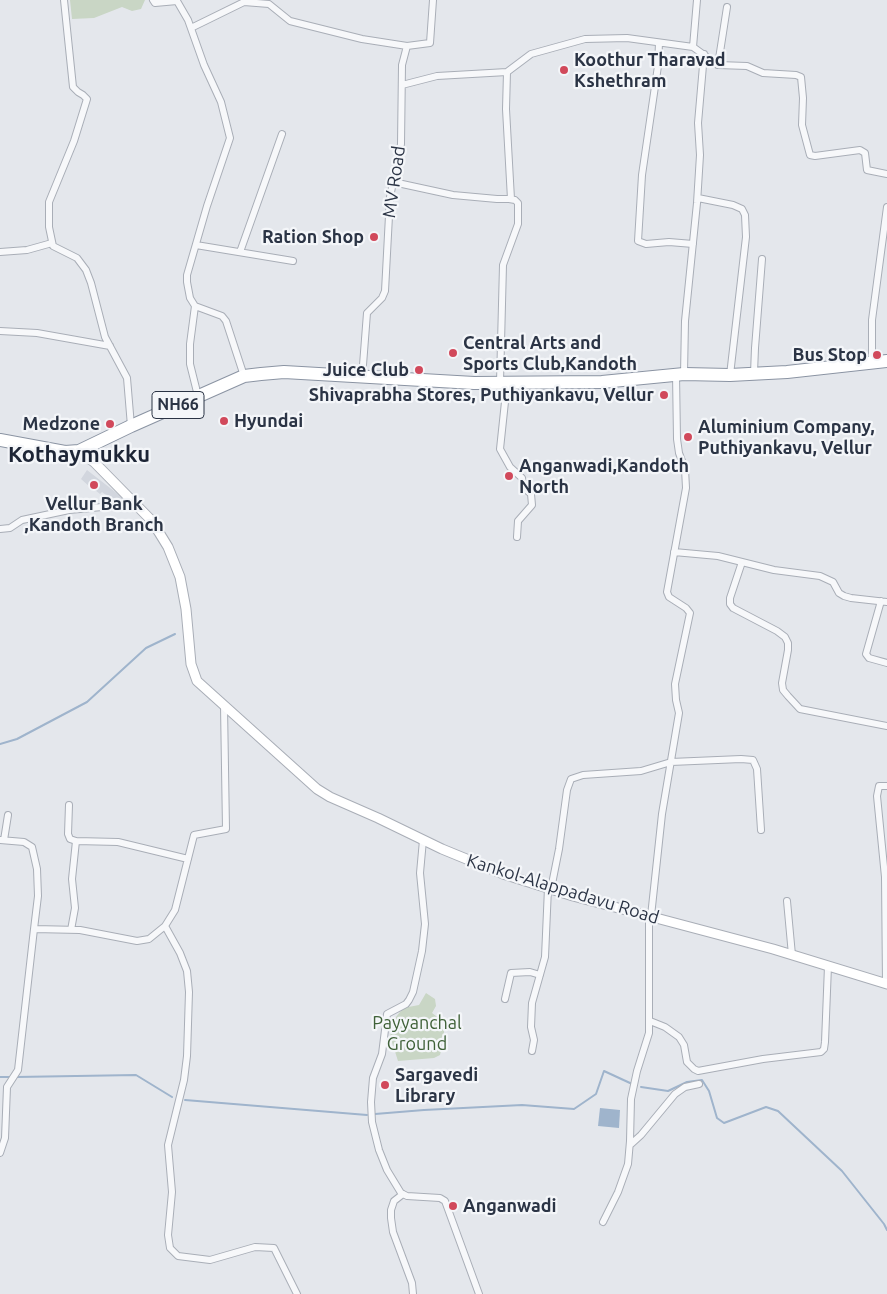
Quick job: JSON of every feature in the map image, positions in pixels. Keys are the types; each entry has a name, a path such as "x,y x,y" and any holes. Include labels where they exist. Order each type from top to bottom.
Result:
{"highway":[{"name":"NH66","path":"0,440 65,452 79,451 244,376 284,372 362,378 504,382 602,382 680,374 730,375 787,372 887,361"}],"main road":[{"name":"Kankol-Alappadavu Road","path":"79,451 94,462 152,521 168,547 180,577 186,609 192,664 197,681 317,789 330,798 503,874 607,906 650,915 886,984"}],"street":[{"path":"64,0 73,87 87,99 74,141 49,202 52,243 53,246 77,258 86,270 105,337 127,378 131,426"},
{"path":"153,0 155,4 177,1 191,28 204,65 221,102 230,138 217,172 187,275 187,282 190,298 195,306 222,316 226,321 244,376"},
{"path":"191,28 244,2 269,4 290,21 362,40 407,46 430,43 433,0"},
{"path":"693,47 698,0"},
{"path":"718,65 727,7"},
{"path":"402,85 437,76 507,72 531,54 586,39 627,38 693,47 718,65 748,66 763,73 801,77 803,98 802,125 810,155 860,150 865,153 867,170 887,174"},
{"path":"659,42 658,66 642,174 638,241 646,244 668,242 693,244"},
{"name":"MV Road","path":"362,378 367,313 382,298 385,291 390,197 401,144 402,65 407,46"},
{"path":"603,1222 615,1198 628,1164 631,1099 637,1071 649,1033 650,915 661,820 679,713 675,684 690,613 686,608 669,597 667,592 686,488 685,469 679,454 677,439 680,374 698,198 700,154 698,123 704,54"},
{"path":"507,72 506,109 512,199"},
{"path":"240,252 282,134"},
{"path":"393,182 453,196 512,199 518,202 518,224 503,265 504,382 500,449 510,467 522,478 524,488 531,494 532,504 518,521 517,537"},
{"path":"698,198 733,205 742,209 745,215 746,237 730,375"},
{"path":"872,362 872,320 887,208"},
{"path":"0,252 27,250 52,243"},
{"path":"196,244 293,261"},
{"path":"754,373 754,348 762,259"},
{"path":"195,306 190,344 190,364 198,396"},
{"path":"0,331 46,334 110,346"},
{"path":"0,529 10,528 22,520 69,510 135,504"},
{"path":"674,552 718,556 774,570 820,576 833,582 844,596 884,602 866,654 869,658 887,663"},
{"path":"742,562 730,598 730,604 733,608 785,637 788,643 788,650 782,683 783,690 788,696 800,709 887,726"},
{"path":"34,929 80,930 136,941 149,940 165,926 175,910 194,835 226,829 224,706"},
{"path":"532,1051 534,1040 531,1027 532,1003 545,957 550,888 559,849 567,790 571,779 583,775 641,771 670,762 753,760 757,769 761,830"},
{"path":"886,984 885,877 877,796 879,786 887,786"},
{"path":"69,805 68,834 70,838 76,841 118,842 188,859"},
{"path":"0,1153 5,1138 6,1091 17,1074 38,885 37,869 32,847 24,842 2,840 8,815"},
{"path":"423,840 420,873 426,924 422,951 413,992 409,1000 406,1004 387,1014 382,1054 373,1078 372,1122 379,1150 396,1186 403,1194 407,1196 440,1198 445,1201 479,1294"},
{"path":"71,930 75,908 72,879 76,841"},
{"path":"787,901 792,955"},
{"path":"165,926 180,953 187,971 189,992 187,1056 184,1080 168,1145 172,1192 168,1235 170,1248 178,1256 210,1260 255,1247 274,1248 297,1294"},
{"path":"650,1021 664,1027 679,1037 684,1045 687,1062 698,1071 763,1059 821,1052 824,1049 825,1042 828,966"},
{"path":"506,999 511,973 530,972 540,975"},
{"path":"630,1145 642,1135 675,1094 685,1087 698,1084"},
{"path":"403,1194 394,1201 390,1210 393,1232 412,1283 413,1294"}],"shaded area":[{"path":"87,470 123,498 124,504 110,506 108,500 110,498 102,492 100,494 95,490 94,486 90,487 81,479"}],"green space":[{"path":"70,0 145,0 141,9 132,11 122,7 94,18 72,19"},
{"name":"Payyanchal Ground","path":"426,993 435,999 436,1006 432,1013 444,1022 444,1038 440,1055 434,1058 398,1061 390,1036 396,1017 403,1008 419,1005"}],"water":[{"path":"600,1108 620,1110 619,1128 598,1126"}],"waterway":[{"path":"0,744 17,739 87,702 146,648 175,634"},
{"path":"375,1114 522,1105 574,1109 596,1094 604,1071 630,1083"},
{"path":"16,1077 136,1075 172,1097"},
{"path":"0,1077 11,1077"},
{"path":"641,1087 668,1091 687,1082 702,1080 709,1091 717,1118 724,1123 766,1107 778,1111 842,1171 887,1230"},
{"path":"185,1100 367,1115"}],"place":[{"name":"Koothur Tharavad Kshethram","path":"564,70"},
{"name":"Ration Shop","path":"374,237"},
{"name":"Central Arts and Sports Club,Kandoth","path":"453,353"},
{"name":"Bus Stop","path":"877,355"},
{"name":"Juice Club","path":"419,370"},
{"name":"Shivaprabha Stores, Puthiyankavu, Vellur","path":"664,395"},
{"name":"Hyundai","path":"224,421"},
{"name":"Medzone","path":"110,424"},
{"name":"Aluminium Company, Puthiyankavu, Vellur","path":"688,437"},
{"name":"Anganwadi,Kandoth North","path":"509,476"},
{"name":"Vellur Bank ,Kandoth Branch","path":"94,485"},
{"name":"Sargavedi Library","path":"385,1085"},
{"name":"Anganwadi","path":"453,1206"}],"district":[{"name":"Kothaymukku","path":"79,455"}]}
